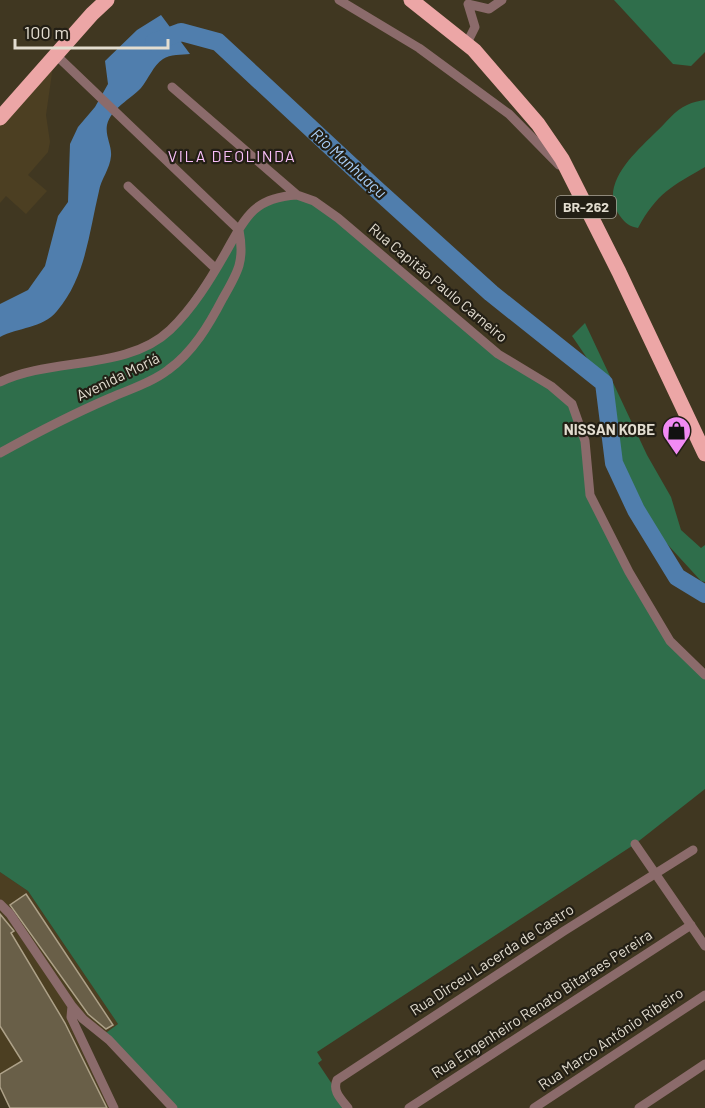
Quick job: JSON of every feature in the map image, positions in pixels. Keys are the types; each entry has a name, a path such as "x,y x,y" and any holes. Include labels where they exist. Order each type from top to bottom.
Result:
{"highway":[{"path":"0,118 107,0"},
{"name":"BR-262","path":"411,0 468,43 538,124 570,173 705,454"}],"street":[{"path":"339,0 419,48 509,114 565,171 570,173"},
{"path":"468,43 475,27 468,4 489,9 502,0"},
{"path":"56,55 239,230"},
{"name":"Rua Capitão Paulo Carneiro","path":"172,87 297,195 314,201 338,218 498,354 551,386 572,404 585,441 590,495 629,572 670,641 705,675"},
{"path":"128,186 216,269"},
{"path":"0,382 40,369 122,355 168,332 187,312 254,210 271,199 297,195"},
{"name":"Avenida Moriá","path":"0,453 110,398 148,382 169,370 183,358 207,328 239,268 243,248 239,230"},
{"path":"635,844 705,946"},
{"name":"Rua Dirceu Lacerda de Castro","path":"348,1108 335,1091 337,1080 693,850"},
{"path":"0,904 10,914 72,1006 109,1040 173,1108"},
{"name":"Rua Engenheiro Renato Bitaraes Pereira","path":"409,1108 691,925"},
{"name":"Rua Marco Antônio Ribeiro","path":"534,1108 705,995"},
{"path":"72,1006 71,1017 114,1108"},
{"path":"639,1108 705,1064"}],"shaded area":[{"path":"56,45 46,115 50,142 48,152 28,175 47,191 26,214 6,196 0,203 0,110"},
{"path":"0,872 28,891 118,1024 103,1035 72,1007 114,1108 10,1108 0,1087"}],"green space":[{"path":"614,0 705,0 705,52 691,66 673,64"},
{"path":"705,100 705,167 659,198 638,228 628,224 620,216 614,204 613,193 622,170 639,149 675,113 689,104"},
{"path":"283,196 314,201 442,308 572,404 585,441 590,495 670,641 705,675 705,789 635,844 317,1052 322,1060 318,1063 348,1108 173,1108 103,1035 118,1024 28,891 0,872 0,382 121,355 168,332 254,210"},
{"path":"585,323 647,455 671,497 681,530 701,548 705,545 705,582 701,581 636,510 614,463 604,383 572,336"}],"water":[{"path":"161,15 190,54 173,55 163,59 141,88 109,119 107,129 111,152 110,161 100,187 85,254 67,298 51,317 0,337 0,304 28,290 45,266 58,216 68,202 70,144 78,127 95,107 108,84 105,61 137,30"}],"building":[{"path":"26,894 113,1025 106,1029 88,1014 10,905"},
{"path":"0,914 14,931 11,933 65,1023 107,1108 10,1108 0,1087 0,1074 22,1061 0,1026"}],"waterway":[{"name":"Rio Manhuaçu","path":"154,42 181,32 218,42 491,293 604,383 614,463 636,510 677,577 705,594"}],"place":[{"name":"NISSAN KOBE","path":"676,456"}],"district":[{"name":"VILA DEOLINDA","path":"232,156"}]}
